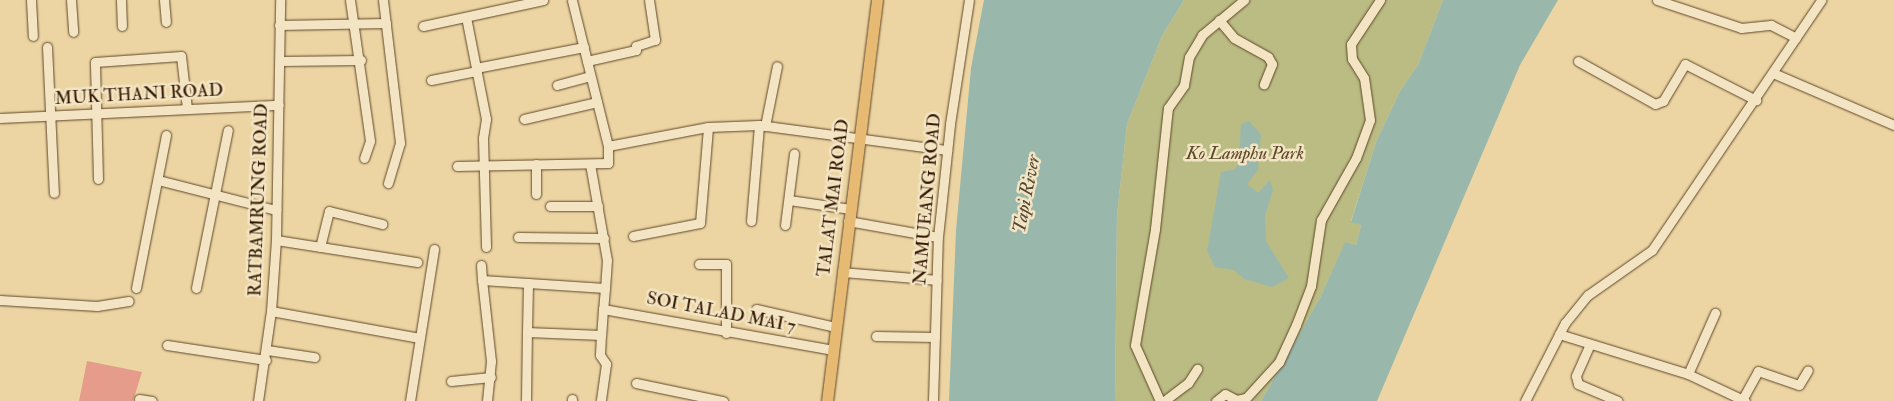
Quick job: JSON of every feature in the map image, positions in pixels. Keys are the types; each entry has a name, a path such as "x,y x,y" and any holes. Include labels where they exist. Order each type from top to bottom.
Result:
{"main road":[{"name":"TALAT MAI ROAD","path":"827,401 877,0"}],"street":[{"path":"31,0 33,36"},
{"path":"71,0 73,32"},
{"path":"121,0 122,26"},
{"path":"164,0 166,22"},
{"name":"RATBAMRUNG ROAD","path":"258,401 271,311 276,240 281,61 280,0"},
{"path":"350,0 361,60 370,141 364,158"},
{"path":"383,0 400,143 388,183"},
{"path":"423,26 543,0"},
{"path":"456,166 608,163 608,146 572,0"},
{"path":"587,61 636,50 636,46 655,40 649,0"},
{"name":"NAMUEANG ROAD","path":"933,401 938,237 968,0"},
{"path":"1160,401 1135,346 1155,229 1168,108 1184,85 1189,57 1202,36 1244,0"},
{"path":"1216,401 1225,394 1242,400 1286,349 1311,286 1321,220 1356,158 1370,120 1364,78 1352,59 1351,44 1380,0"},
{"path":"1657,0 1741,28 1771,25 1796,38"},
{"path":"1525,401 1559,334 1588,295 1652,250 1756,100 1821,0"},
{"path":"466,17 486,119 483,138 486,165 486,247"},
{"path":"1219,20 1234,38 1268,57 1272,64 1264,84"},
{"path":"279,25 386,23"},
{"path":"46,47 54,193"},
{"path":"431,80 584,47"},
{"path":"98,179 94,113 95,62 181,56 187,109"},
{"path":"281,61 361,60"},
{"path":"1578,61 1655,104 1663,100 1686,64 1756,100"},
{"path":"752,221 762,126 776,66"},
{"path":"1773,73 1894,125"},
{"path":"557,85 590,76"},
{"path":"524,118 597,102"},
{"name":"MUK THANI ROAD","path":"0,118 279,106"},
{"path":"608,146 708,127 762,126 948,150"},
{"path":"633,236 700,223 708,127"},
{"path":"196,288 228,130"},
{"path":"136,288 166,135"},
{"path":"785,225 794,154"},
{"path":"536,164 536,194"},
{"path":"590,164 604,238 605,288 600,355 606,364 601,401"},
{"path":"158,180 276,210"},
{"path":"789,200 850,209"},
{"path":"550,206 598,206"},
{"path":"320,247 328,210 382,224"},
{"path":"848,221 938,237"},
{"path":"518,237 604,238"},
{"path":"276,240 417,262"},
{"path":"410,401 434,249"},
{"path":"699,264 726,264 726,333"},
{"path":"481,265 491,377 487,401"},
{"path":"842,272 937,280"},
{"path":"482,280 605,288"},
{"path":"526,401 528,282"},
{"path":"0,300 87,306 129,301"},
{"name":"SOI TALAD MAI 7","path":"603,309 726,333 833,350"},
{"path":"756,309 836,327"},
{"path":"271,311 420,338"},
{"path":"1688,374 1715,314"},
{"path":"527,332 601,334"},
{"path":"1559,334 1688,374 1744,400 1758,371 1798,386 1808,370"},
{"path":"876,336 935,337"},
{"path":"1590,344 1576,376 1578,384 1618,401"},
{"path":"167,345 266,355 314,357"},
{"path":"1164,401 1188,383 1197,368"},
{"path":"451,380 491,377"},
{"path":"636,383 724,401"},
{"path":"139,399 152,401"}],"green space":[{"name":"Ko Lamphu Park","path":"1184,0 1443,0 1418,65 1400,91 1376,142 1351,221 1361,225 1356,245 1345,243 1321,296 1261,401 1115,401 1117,215 1127,124 1162,36"}],"water":[{"name":"Tapi River","path":"984,0 1184,0 1162,36 1127,124 1117,215 1115,401 949,401 956,230 971,68"},
{"path":"1443,0 1558,0 1520,65 1377,401 1261,401 1321,296 1345,242 1356,245 1361,225 1351,222 1376,142 1400,91 1418,65"},
{"path":"1249,121 1261,134 1258,170 1247,184 1258,193 1270,180 1273,190 1265,216 1266,241 1289,278 1272,287 1244,279 1234,270 1215,267 1207,251 1221,172 1235,169 1239,162 1241,124"}],"building":[{"path":"87,361 142,372 133,401 79,401"}]}
